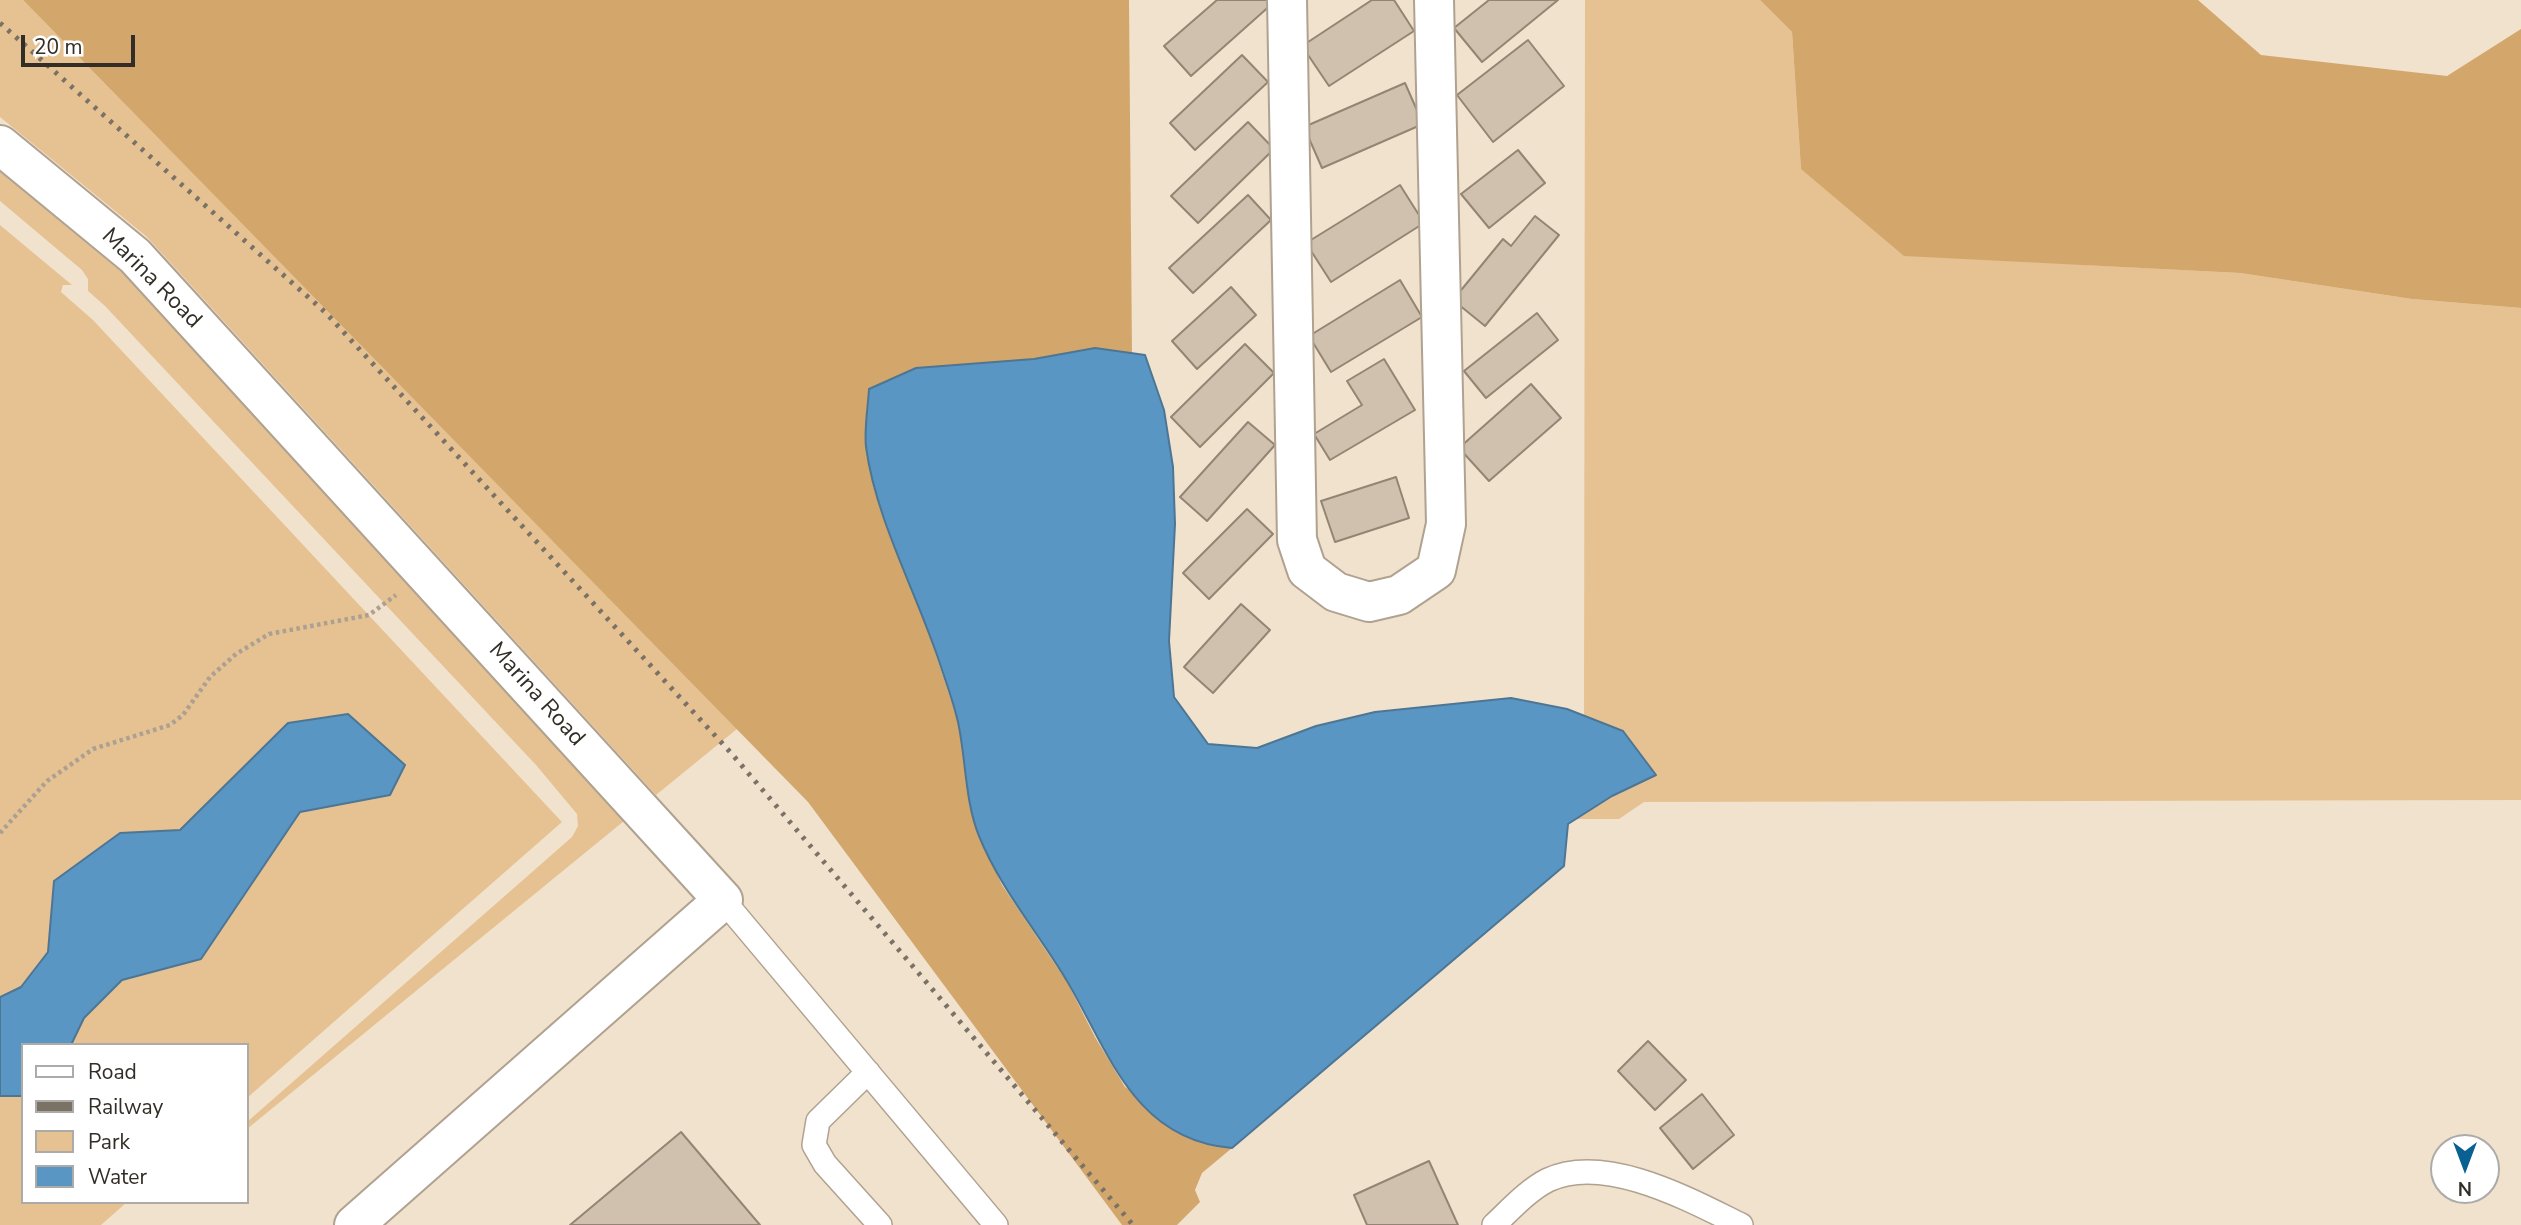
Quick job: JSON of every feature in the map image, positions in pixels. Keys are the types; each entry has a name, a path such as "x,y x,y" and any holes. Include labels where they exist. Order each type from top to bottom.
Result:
{"street":[{"path":"1287,0 1297,540 1307,569 1336,592 1369,603 1399,595 1436,569 1446,524 1434,0"},
{"name":"Marina Road","path":"0,145 135,256 723,900"},
{"path":"354,1225 723,900"}],"lane":[{"path":"723,900 996,1225"},
{"path":"868,1072 818,1121 814,1145 825,1164 880,1225"},
{"path":"1494,1225 1548,1180 1577,1173 1619,1176 1664,1188 1741,1225"}],"path":[{"path":"0,833 47,781 93,749 177,720 210,677 236,654 268,634 369,615 425,573"}],"green space":[{"path":"0,0 23,0 737,729 656,795 147,237 0,117"},
{"path":"1585,0 1760,0 1792,32 1801,169 2085,265 2240,273 2412,299 2521,308 2521,800 1644,802 1619,819 1575,819 1612,796 1623,731 1584,715"},
{"path":"0,172 123,273 624,821 248,1128 248,1121 572,837 578,826 577,814 536,765 88,291 88,279 82,270 0,201"},
{"path":"0,225 72,285 63,285 61,292 93,320 562,822 248,1097 248,1043 21,1043 21,1204 125,1204 101,1225 0,1225"}],"shaded area":[{"path":"23,0 1129,0 1132,353 1095,348 1034,359 916,368 866,445 880,506 922,613 958,721 978,834 1002,885 1067,982 1125,1087 1217,1146 1232,1148 1202,1173 1195,1190 1200,1202 1177,1225 1122,1225 808,802"},
{"path":"1760,0 2198,0 2261,55 2447,76 2521,29 2521,308 2412,299 2240,273 1904,256 1801,169 1792,32"}],"water":[{"path":"1095,348 1145,355 1164,410 1173,467 1175,524 1169,641 1174,697 1208,744 1257,748 1316,726 1375,712 1511,698 1567,709 1623,731 1656,775 1612,796 1568,824 1564,866 1232,1148 1198,1141 1171,1129 1148,1110 1128,1088 1067,981 988,856 974,823 961,736 952,701 932,640 888,530 871,475 866,447 869,389 916,368 1034,359"},
{"path":"348,714 405,765 390,795 300,812 201,959 122,980 84,1018 72,1043 21,1043 21,1096 0,1096 0,997 21,987 48,952 54,881 120,833 180,830 288,723"}],"building":[{"path":"1217,0 1270,0 1273,3 1191,76 1164,46"},
{"path":"1372,0 1394,0 1414,31 1329,86 1302,46"},
{"path":"1489,0 1558,0 1482,62 1454,28"},
{"path":"1528,40 1564,86 1493,142 1457,95"},
{"path":"1242,55 1268,82 1195,150 1170,123"},
{"path":"1405,83 1423,124 1322,168 1304,127"},
{"path":"1248,122 1274,149 1198,223 1171,196"},
{"path":"1518,150 1545,183 1489,228 1461,194"},
{"path":"1400,185 1424,223 1331,282 1306,243"},
{"path":"1248,195 1271,220 1193,293 1169,268"},
{"path":"1535,216 1559,235 1485,326 1453,300 1503,239 1511,246"},
{"path":"1400,280 1422,317 1331,372 1309,336"},
{"path":"1231,287 1256,315 1197,369 1172,341"},
{"path":"1537,313 1558,340 1486,398 1464,371"},
{"path":"1245,344 1274,373 1200,447 1171,417"},
{"path":"1384,359 1415,410 1330,460 1314,434 1362,405 1347,381"},
{"path":"1531,384 1561,418 1489,481 1459,448"},
{"path":"1248,422 1275,445 1207,521 1180,497"},
{"path":"1396,477 1409,518 1335,542 1321,501"},
{"path":"1247,509 1273,534 1209,599 1183,573"},
{"path":"1241,604 1270,630 1213,693 1184,667"},
{"path":"1648,1041 1686,1080 1655,1110 1618,1071"},
{"path":"1702,1094 1734,1135 1693,1169 1660,1128"},
{"path":"681,1132 760,1225 570,1225"},
{"path":"1429,1161 1458,1225 1367,1225 1354,1195"}],"railway":[{"path":"0,23 326,313 732,754 1133,1225"}]}
